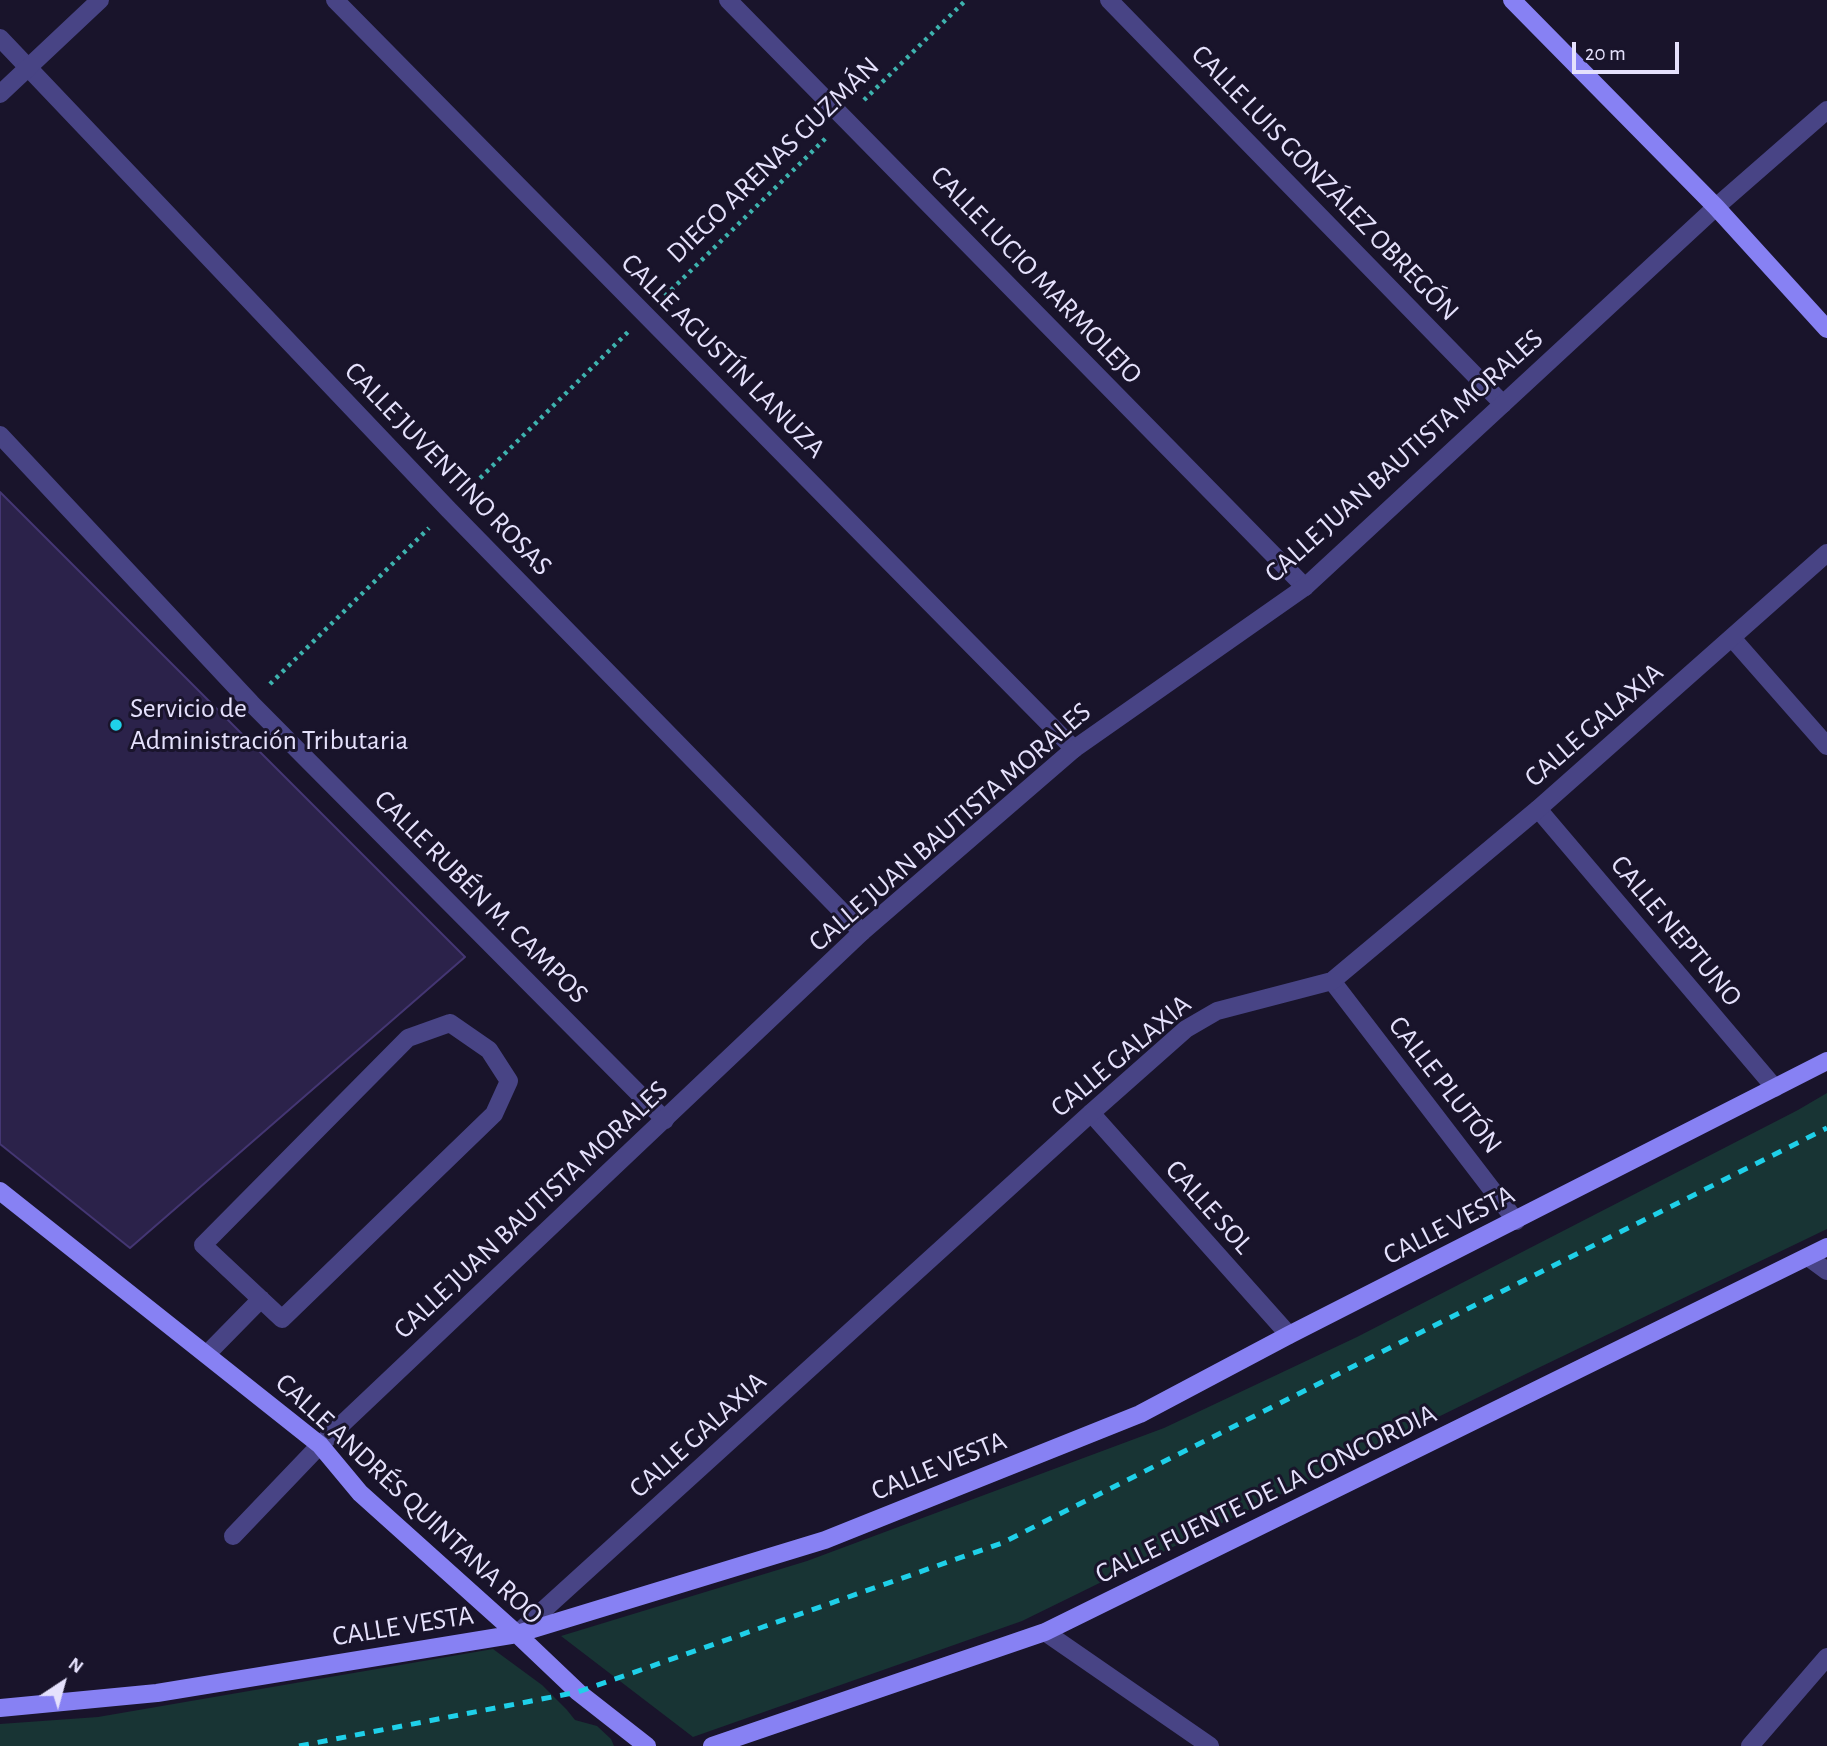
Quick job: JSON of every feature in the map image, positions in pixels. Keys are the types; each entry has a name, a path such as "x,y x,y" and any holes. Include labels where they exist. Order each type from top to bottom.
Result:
{"main road":[{"path":"1512,0 1716,207 1827,329"},
{"name":"CALLE VESTA","path":"0,1708 157,1693 517,1634 825,1540 1140,1414 1289,1335 1827,1061"},
{"name":"CALLE ANDRÉS QUINTANA ROO","path":"0,1191 320,1445 360,1493 578,1692 648,1746"},
{"name":"CALLE FUENTE DE LA CONCORDIA","path":"712,1746 1045,1632 1827,1247"}],"street":[{"path":"0,94 100,0"},
{"name":"CALLE AGUSTÍN LANUZA","path":"335,0 1074,749"},
{"name":"CALLE LUCIO MARMOLEJO","path":"728,0 1305,587"},
{"name":"CALLE LUIS GONZÁLEZ OBREGÓN","path":"1110,0 1503,404"},
{"name":"CALLE JUVENTINO ROSAS","path":"0,38 448,509 862,932"},
{"name":"CALLE JUAN BAUTISTA MORALES","path":"233,1536 320,1445 862,932 1074,749 1305,587 1716,207 1827,110"},
{"name":"CALLE RUBÉN M. CAMPOS","path":"0,435 251,703 666,1120"},
{"name":"CALLE GALAXIA","path":"517,1634 1186,1029 1217,1011 1332,981 1538,809 1827,553"},
{"path":"1732,638 1827,746"},
{"name":"CALLE NEPTUNO","path":"1538,809 1774,1088"},
{"name":"CALLE PLUTÓN","path":"1332,981 1516,1221"},
{"path":"450,1023 489,1050 509,1081 494,1114 282,1319 261,1299 203,1245 408,1038 450,1023"},
{"name":"CALLE SOL","path":"1091,1113 1289,1335"},
{"path":"1808,1257 1827,1271"},
{"path":"206,1354 261,1299"},
{"path":"1045,1632 1210,1746"},
{"path":"1750,1746 1827,1657"}],"path":[{"name":"DIEGO ARENAS GUZMÁN","path":"251,703 966,0"}],"green space":[{"path":"1827,1093 1827,1229 1022,1621 693,1737 561,1636 807,1561 1164,1428 1357,1337"},
{"path":"493,1649 542,1685 575,1720 597,1726 611,1739 614,1746 0,1746 0,1724 98,1717"}],"building":[{"name":"Servicio de Administración Tributaria","path":"0,492 465,957 130,1248 0,1144"}],"railway":[{"path":"299,1746 578,1692 1002,1543 1827,1128"}],"place":[{"name":"Servicio de Administración Tributaria","path":"116,725"}]}
